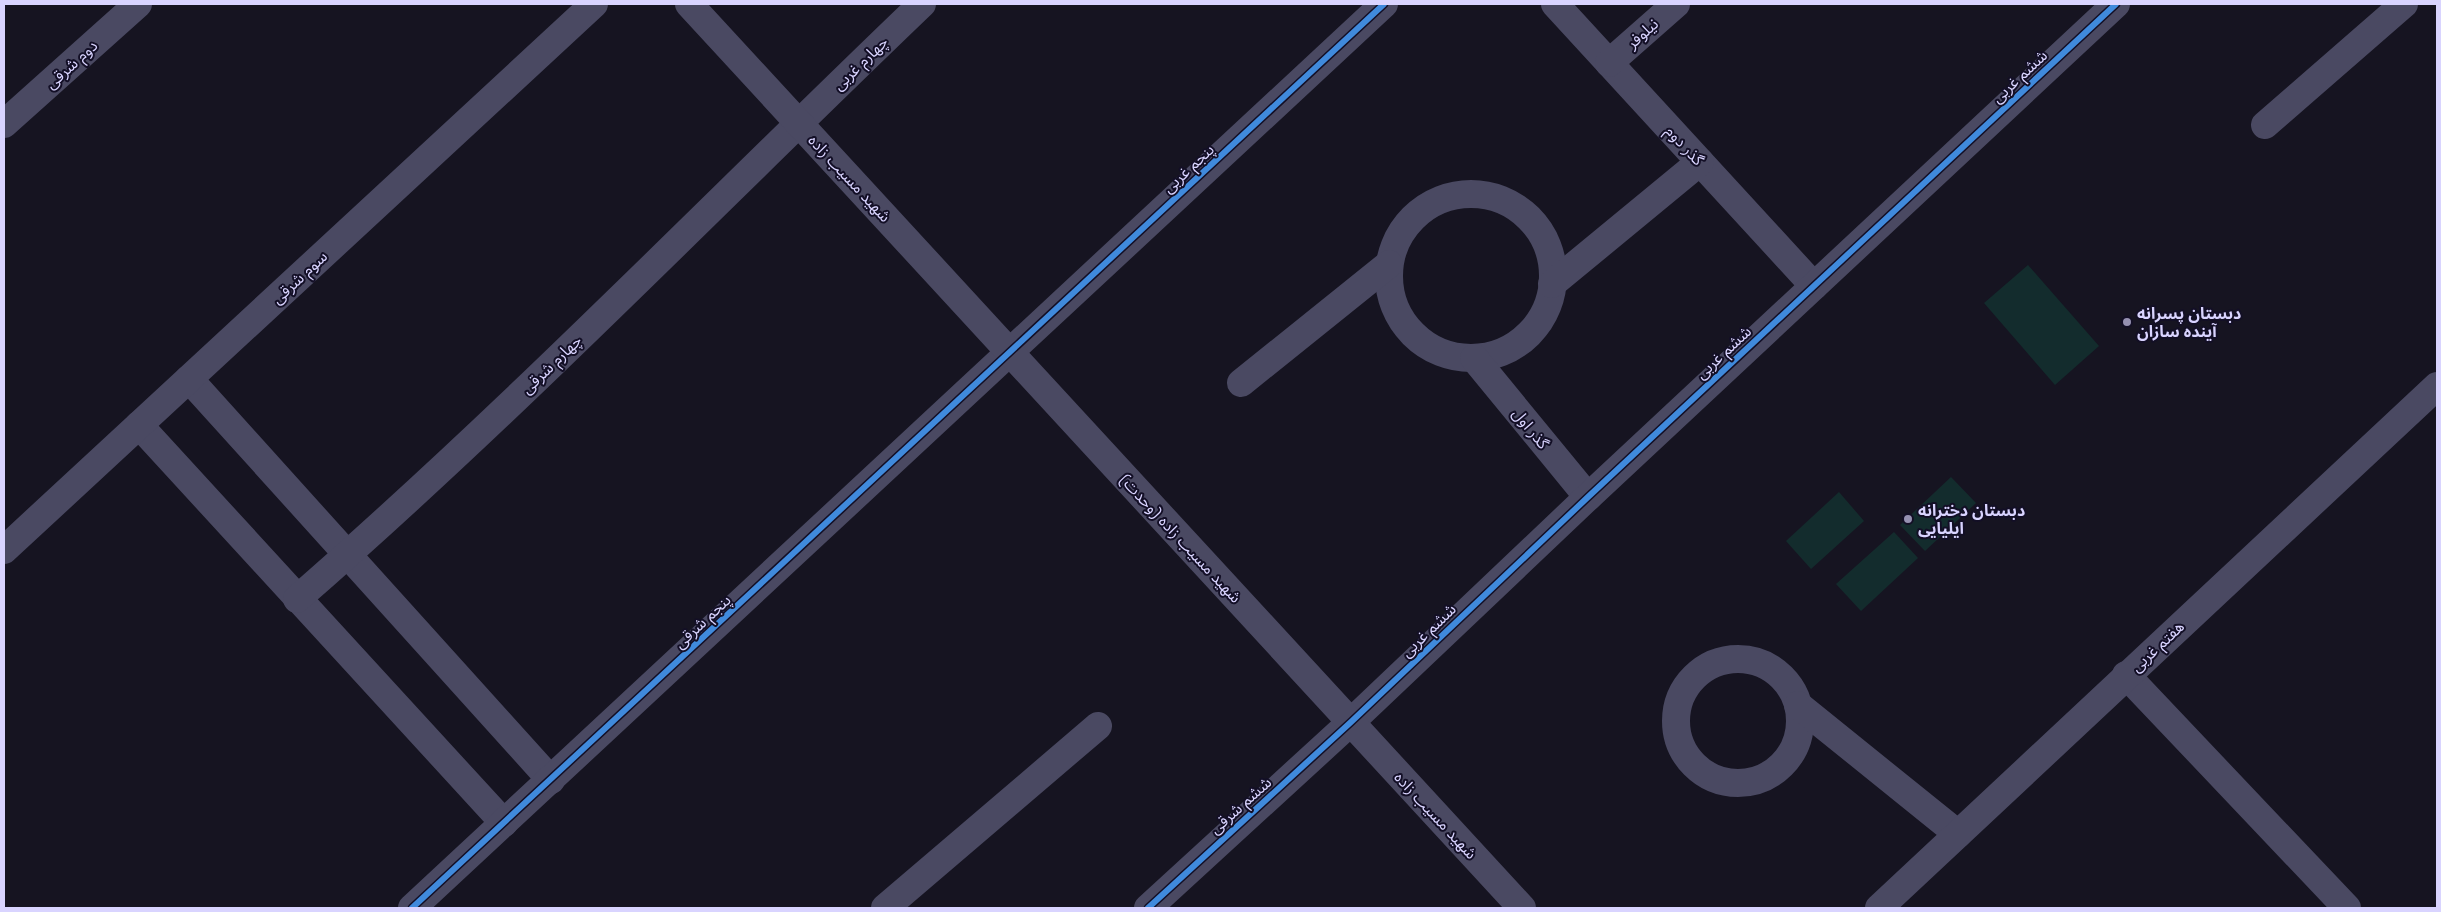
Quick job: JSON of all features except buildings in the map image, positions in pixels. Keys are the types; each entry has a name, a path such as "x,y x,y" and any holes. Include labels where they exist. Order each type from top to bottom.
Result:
{"street":[{"name":"دوم شرقی","path":"4,124 138,4"},
{"name":"سوم شرقی","path":"4,550 594,4"},
{"name":"شهید مسیب زاده","path":"689,4 1011,353"},
{"name":"چهارم غربی","path":"798,122 922,4"},
{"name":"پنجم غربی","path":"1011,353 1384,4"},
{"name":"گذر دوم","path":"1555,4 1814,286"},
{"name":"نیلوفر","path":"1609,63 1676,4"},
{"name":"ششم غربی","path":"1351,722 1588,497 2116,4"},
{"path":"2265,125 2404,4"},
{"name":"چهارم شرقی","path":"297,599 346,556 556,360 798,122"},
{"path":"1552,284 1700,162"},
{"path":"1466,193 1494,196 1520,210 1539,230 1551,256 1552,284 1547,307 1535,327 1518,344 1497,354 1474,358 1450,356 1435,349 1410,331 1396,311 1389,288 1389,264 1398,237 1415,214 1439,199 1466,193"},
{"path":"1241,383 1389,264"},
{"name":"شهید مسیب زاده (وحدت)","path":"1011,353 1351,722"},
{"name":"پنجم شرقی","path":"412,908 1011,353"},
{"name":"گذر اول","path":"1474,358 1588,497"},
{"path":"189,379 346,556 551,780"},
{"name":"هفتم غربی","path":"1879,908 2437,386"},
{"path":"139,425 504,823"},
{"path":"1798,705 1800,724 1796,743 1787,760 1772,773 1754,781 1735,783 1716,780 1699,770 1686,755 1678,738 1676,716 1682,695 1694,677 1712,665 1732,659 1754,661 1774,670 1788,686 1798,705 1958,834"},
{"path":"2126,675 2347,908"},
{"name":"شهید مسیب زاده","path":"1351,722 1522,908"},
{"name":"ششم شرقی","path":"1148,908 1351,722"},
{"path":"884,908 1098,726"}],"green space":[{"path":"2028,265 2099,346 2055,385 1984,303"},
{"path":"1951,477 1976,503 1925,551 1900,525"},
{"path":"1839,492 1864,521 1811,569 1786,541"},
{"path":"1894,532 1918,558 1861,611 1836,584"}],"cycle path":[{"path":"412,908 1384,4"},
{"path":"1148,908 1351,722 1588,497 2116,4"}],"place":[{"name":"دبستان پسرانه آینده سازان","path":"2127,322"},
{"name":"دبستان دخترانه ایلیایی","path":"1908,519"}]}
